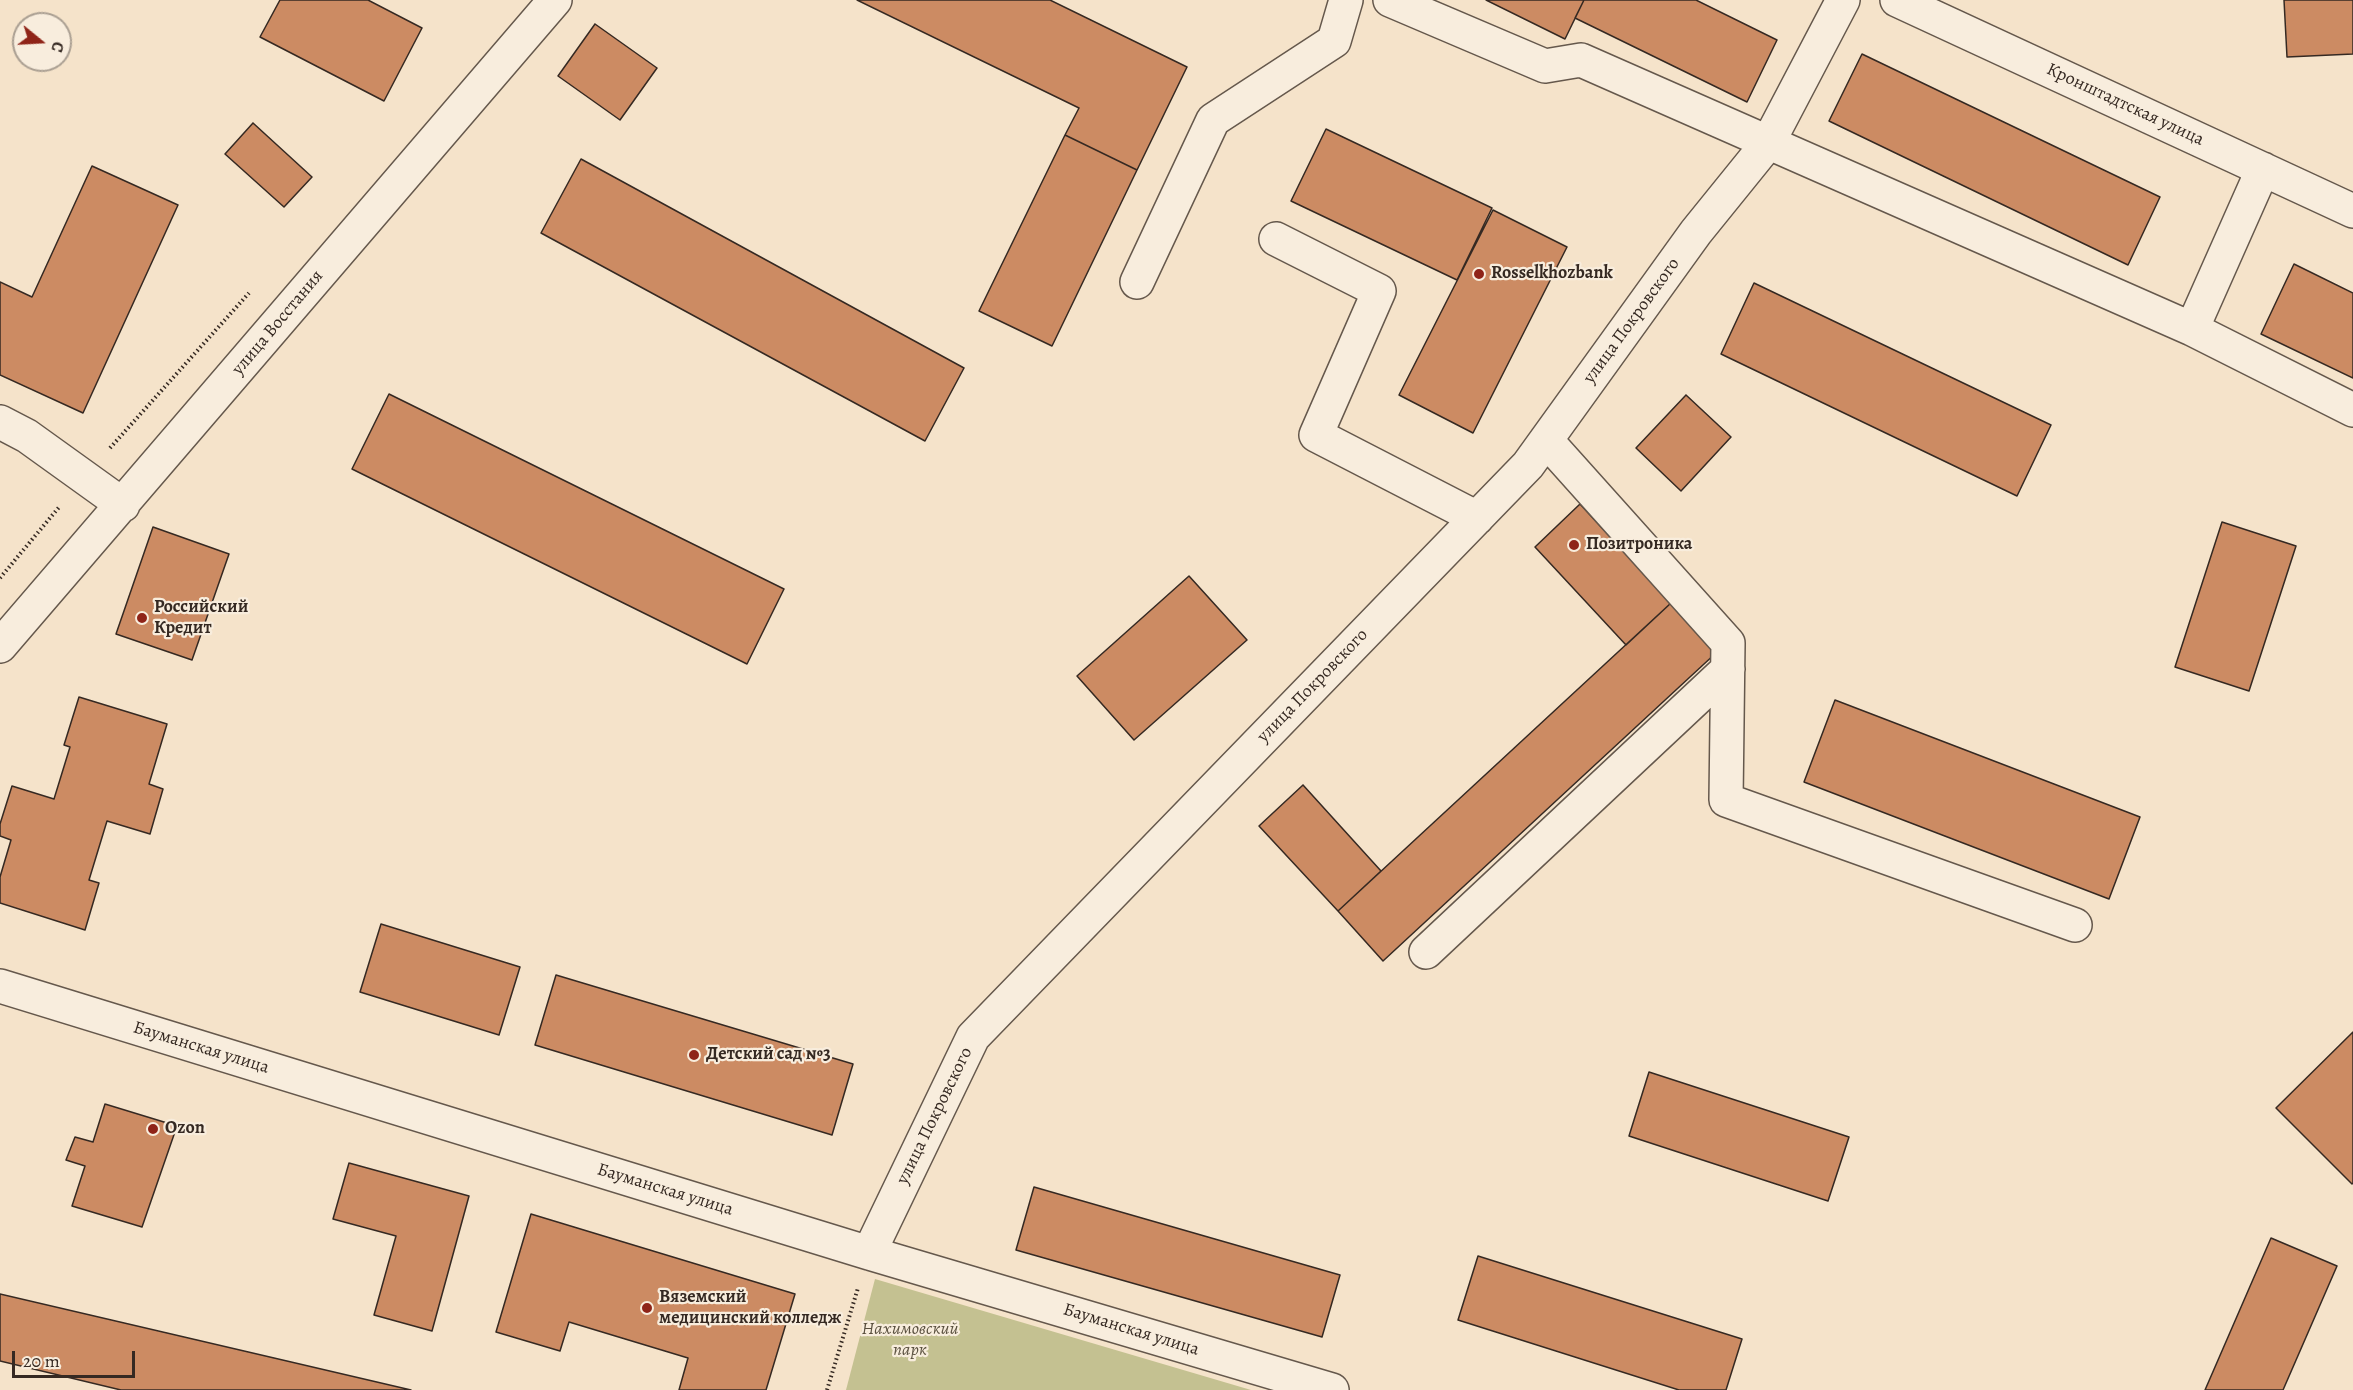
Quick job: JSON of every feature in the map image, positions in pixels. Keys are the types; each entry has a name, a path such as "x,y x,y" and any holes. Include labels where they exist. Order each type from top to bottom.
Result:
{"street":[{"name":"улица Восстания","path":"0,646 555,0"},
{"path":"1137,282 1212,120 1334,41 1346,0"},
{"path":"1390,0 1545,66 1581,60 2192,329 2353,410"},
{"name":"улица Покровского","path":"869,1252 973,1037 1528,465 1696,232 1768,143 1843,0"},
{"name":"Кронштадтская улица","path":"1898,0 2353,211"},
{"path":"2192,329 2263,169"},
{"path":"1276,239 1379,291 1316,435 1477,518"},
{"path":"0,422 27,436 123,504"},
{"path":"1546,440 1728,643 1726,800 2075,925"},
{"path":"1426,952 1728,669"},
{"name":"Бауманская улица","path":"0,986 869,1252 1332,1390"}],"path":[{"path":"827,1390 869,1252"}],"green space":[{"name":"Нахимовский парк","path":"875,1279 1251,1390 846,1390"}],"building":[{"path":"280,0 368,0 422,28 384,101 260,37"},
{"path":"857,0 1050,0 1187,67 1137,170 1065,135 1079,108"},
{"path":"1486,0 1584,0 1565,39"},
{"path":"1584,0 1696,0 1777,40 1747,102 1575,18"},
{"path":"2284,0 2353,0 2353,54 2287,57"},
{"path":"595,24 657,68 620,120 558,76"},
{"path":"1862,54 2160,197 2128,265 1829,121"},
{"path":"253,123 312,177 284,207 225,154"},
{"path":"1326,129 1492,208 1457,280 1291,201"},
{"path":"1065,135 1137,170 1052,346 979,311"},
{"path":"581,159 964,368 925,441 541,233"},
{"path":"92,166 178,205 83,413 0,375 0,282 32,297"},
{"path":"1493,210 1567,247 1473,433 1399,395"},
{"path":"2294,264 2353,293 2353,378 2261,334"},
{"path":"1754,283 2051,425 2017,496 1721,354"},
{"path":"389,394 784,589 747,664 352,469"},
{"path":"1686,395 1731,437 1681,491 1636,448"},
{"path":"1580,504 1671,603 1626,645 1535,547"},
{"path":"2222,522 2296,546 2249,691 2175,667"},
{"path":"153,527 229,554 192,660 116,634"},
{"path":"1189,576 1247,640 1134,740 1077,676"},
{"path":"1671,603 1717,652 1383,961 1338,911"},
{"path":"79,697 167,724 149,784 163,789 150,834 107,821 89,880 99,883 85,930 0,903 0,877 11,840 0,836 0,824 12,786 54,799 70,747 64,745"},
{"path":"1835,700 2140,817 2109,899 1804,782"},
{"path":"1303,785 1381,871 1338,911 1259,826"},
{"path":"381,924 520,967 499,1035 360,992"},
{"name":"Детский сад №3","path":"556,975 853,1064 832,1135 535,1045"},
{"path":"2353,1032 2353,1183 2352,1184 2276,1108"},
{"path":"1649,1072 1849,1137 1828,1201 1629,1136"},
{"path":"105,1104 177,1126 142,1227 72,1206 85,1166 66,1160 75,1137 93,1142"},
{"path":"349,1163 469,1196 432,1331 374,1315 396,1236 333,1219"},
{"path":"1034,1187 1340,1275 1322,1337 1016,1250"},
{"name":"Вяземский медицинский колледж","path":"531,1214 795,1294 766,1390 679,1390 688,1358 569,1322 560,1351 496,1332"},
{"path":"2271,1238 2337,1266 2283,1390 2205,1390"},
{"path":"1478,1256 1742,1339 1726,1390 1679,1390 1458,1320"},
{"path":"0,1294 411,1390 121,1390 0,1361"}],"place":[{"name":"Rosselkhozbank","path":"1479,274"},
{"name":"Позитроника","path":"1574,545"},
{"name":"Российский Кредит","path":"142,618"},
{"name":"Детский сад №3","path":"694,1055"},
{"name":"Ozon","path":"153,1129"},
{"name":"Вяземский медицинский колледж","path":"647,1308"}]}
